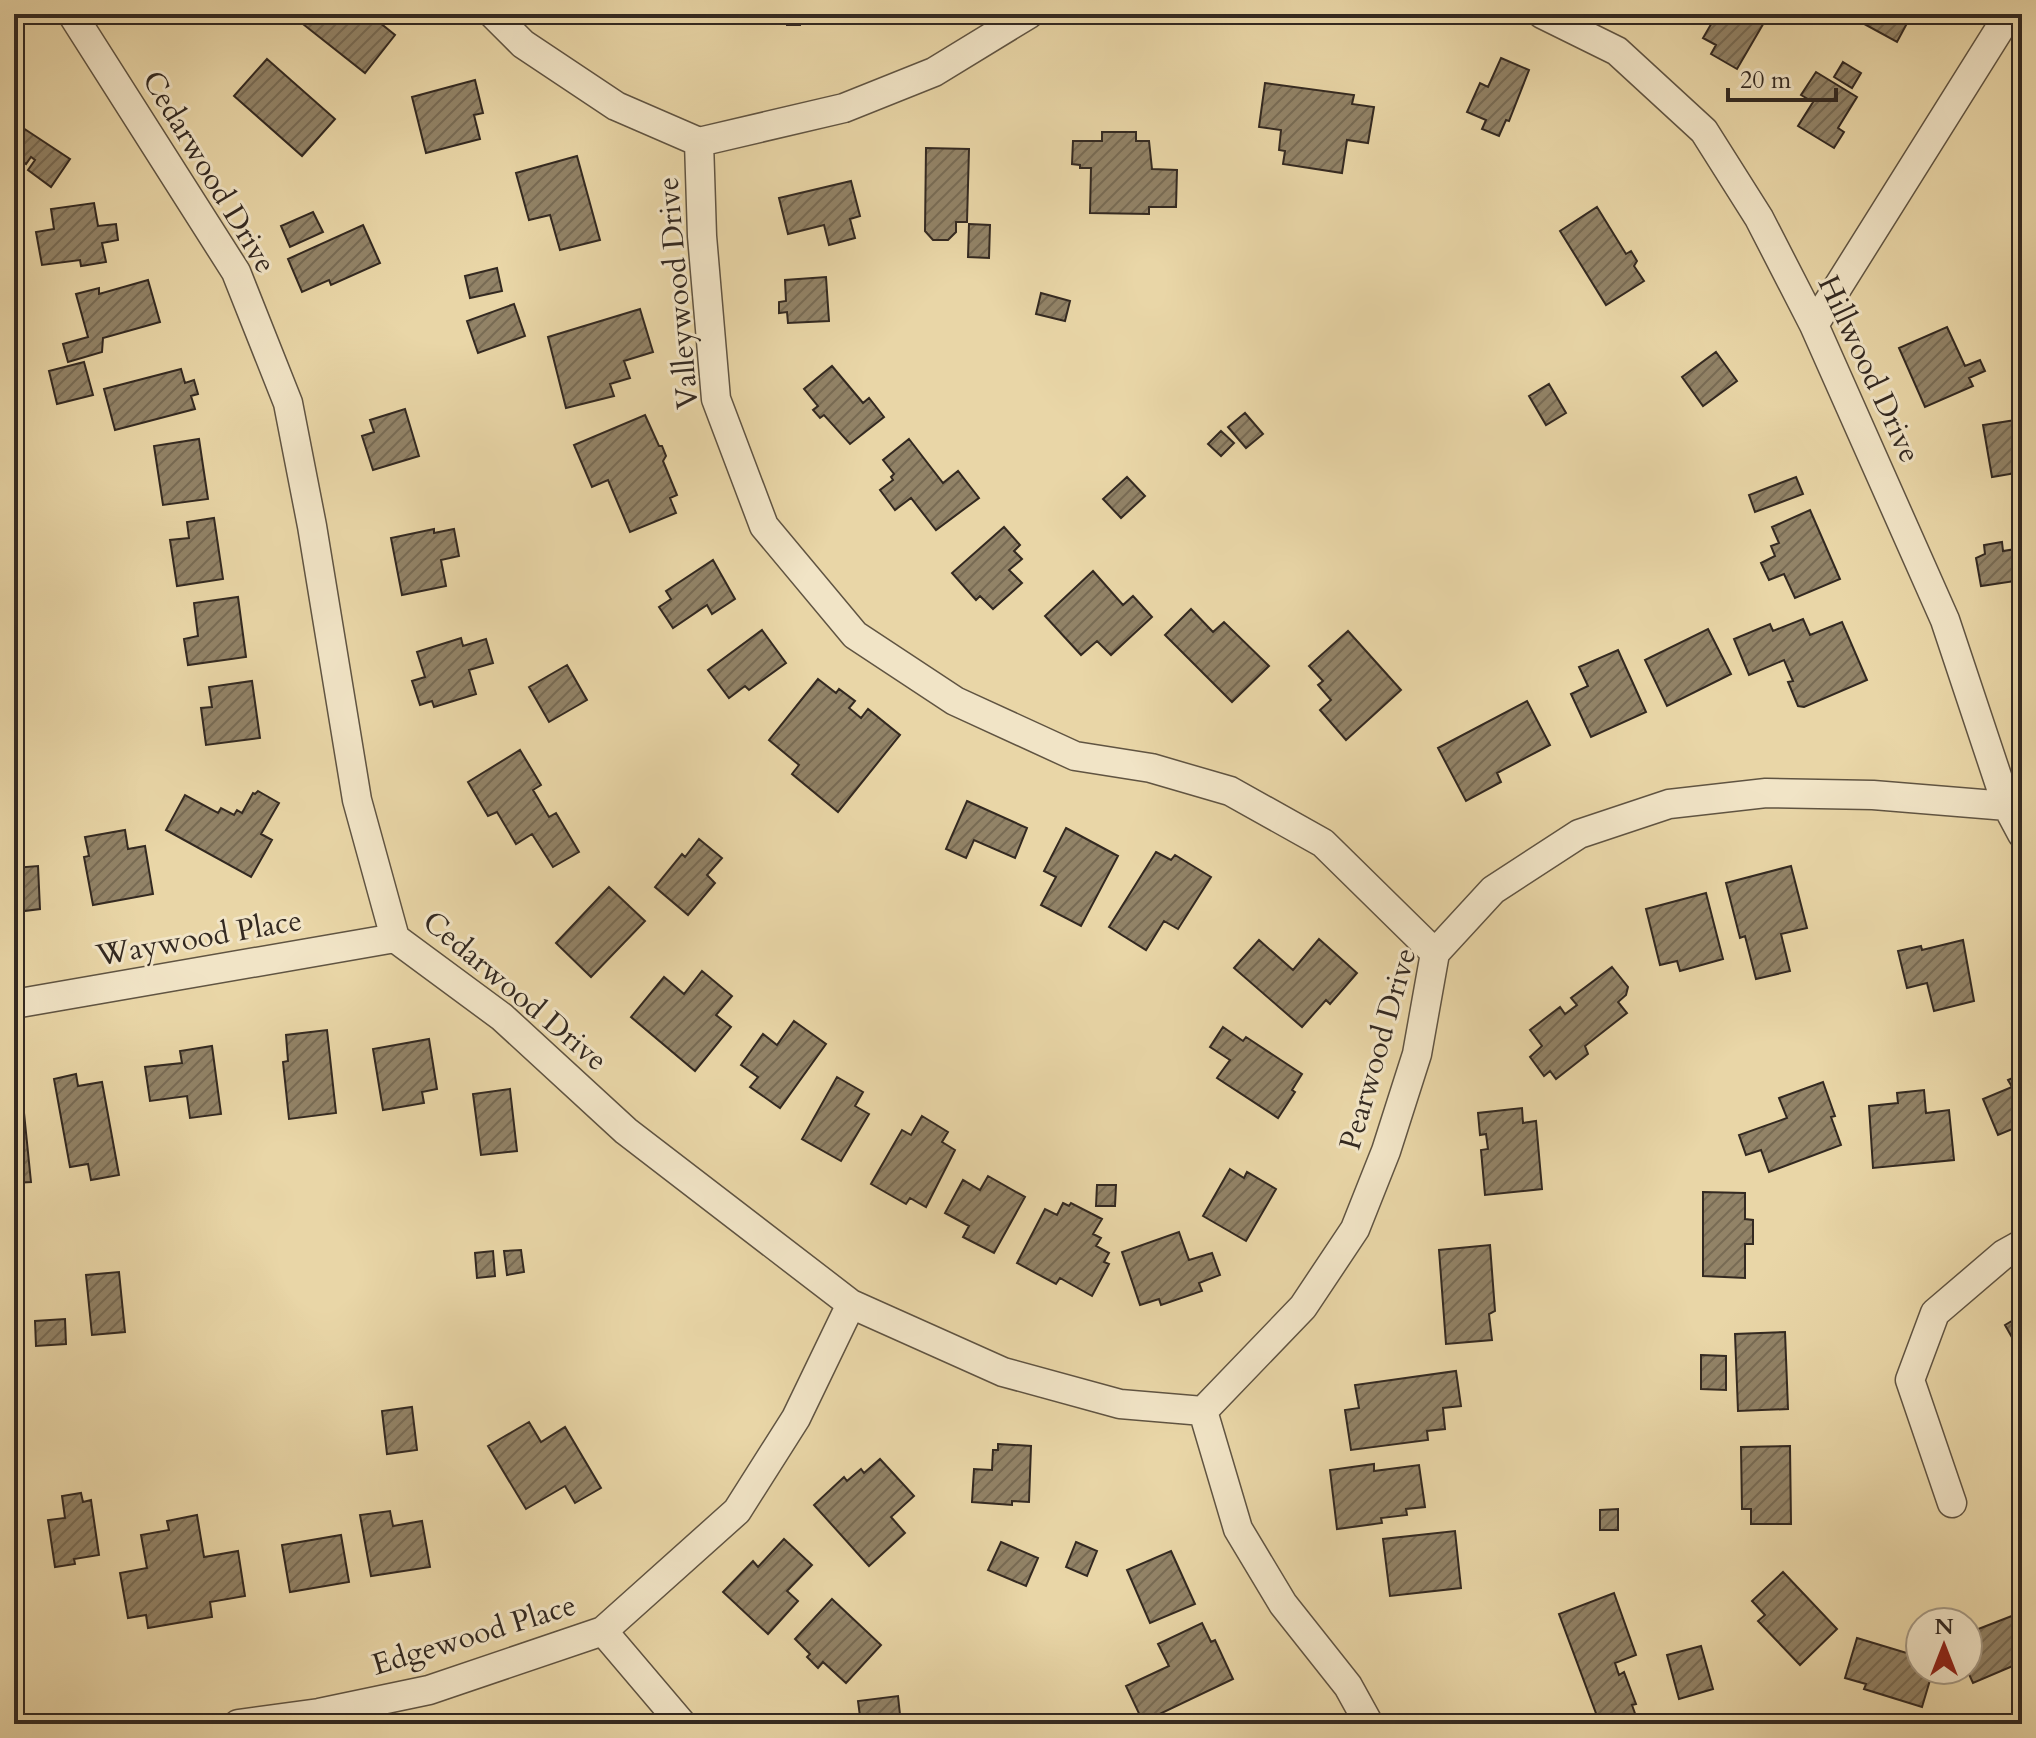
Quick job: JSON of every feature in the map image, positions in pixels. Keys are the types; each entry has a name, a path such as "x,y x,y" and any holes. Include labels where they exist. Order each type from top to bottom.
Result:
{"street":[{"name":"Cedarwood Drive","path":"72,14 236,272 288,403 312,526 357,800 395,938 502,1017 626,1131 851,1304 1003,1372 1120,1404 1203,1411"},
{"path":"493,14 523,44 616,106 699,142 857,103 934,72 1029,14"},
{"name":"Hillwood Drive","path":"1542,14 1617,51 1704,131 1759,218 1814,325 1945,620 2007,806 2022,834"},
{"path":"1814,325 2009,14"},
{"name":"Valleywood Drive","path":"699,142 702,236 716,399 764,526 855,635 955,701 1075,756 1151,768 1230,791 1323,843 1435,953"},
{"name":"Pearwood Drive","path":"1203,1411 1303,1307 1355,1229 1386,1151 1417,1054 1435,953 1493,890 1579,834 1669,804 1766,793 1873,795 2007,806"},
{"name":"Waywood Place","path":"14,1004 395,938"},
{"path":"1952,1503 1910,1380 1935,1313 2004,1254 2022,1244"},
{"name":"Edgewood Place","path":"238,1724 319,1713 429,1690 603,1631 737,1511 796,1418 851,1304"},
{"path":"1203,1411 1238,1529 1283,1604 1348,1686 1369,1724"},
{"path":"603,1631 682,1724"}],"building":[{"path":"297,14 369,14 395,35 365,73 294,17"},
{"path":"754,14 825,14 825,18 800,18 800,25 787,25 787,19 754,19"},
{"path":"1717,14 1769,14 1737,69 1711,54 1716,45 1703,38"},
{"path":"1846,14 1912,14 1897,42"},
{"path":"1501,58 1529,70 1509,121 1506,120 1499,136 1482,129 1486,120 1467,112 1480,83 1488,87"},
{"path":"267,59 335,119 302,156 234,96"},
{"path":"1843,62 1861,73 1852,88 1834,77"},
{"path":"1816,72 1857,97 1838,128 1844,132 1834,148 1798,126 1813,102 1801,95"},
{"path":"475,80 483,113 474,115 480,139 426,153 412,97"},
{"path":"1265,83 1354,95 1352,104 1374,107 1368,143 1347,140 1342,173 1283,164 1285,151 1279,150 1281,130 1259,127"},
{"path":"14,122 70,159 51,187 28,170 35,160 31,157 26,164 17,157 14,161"},
{"path":"1102,132 1136,132 1136,141 1149,141 1152,169 1177,170 1176,207 1149,207 1149,214 1090,213 1091,168 1072,164 1073,141 1102,141"},
{"path":"926,148 969,149 967,222 956,222 956,232 948,240 933,240 925,231"},
{"path":"577,156 600,240 560,250 550,215 529,220 516,173"},
{"path":"851,181 860,216 850,219 855,238 829,245 824,225 788,234 779,198"},
{"path":"94,203 98,226 116,224 118,240 102,243 106,262 81,266 80,260 42,265 36,232 54,229 51,209"},
{"path":"1597,207 1626,254 1631,251 1637,261 1634,266 1644,281 1606,305 1560,231"},
{"path":"313,212 323,232 290,247 281,226"},
{"path":"969,224 990,225 989,258 968,257"},
{"path":"363,225 380,263 331,285 329,280 302,292 288,259"},
{"path":"497,268 502,291 470,298 465,276"},
{"path":"826,277 829,321 788,323 787,312 779,313 779,302 786,301 785,280"},
{"path":"148,280 160,322 103,338 102,352 68,362 63,344 88,337 76,294 99,288 99,294"},
{"path":"1041,293 1070,301 1065,321 1036,314"},
{"path":"514,304 525,336 478,353 467,321"},
{"path":"640,309 653,352 624,361 630,378 610,384 614,396 566,408 548,337"},
{"path":"1947,327 1965,366 1980,360 1985,371 1969,378 1973,386 1925,407 1899,348"},
{"path":"1716,352 1737,381 1703,406 1682,377"},
{"path":"84,362 93,395 57,404 49,371"},
{"path":"832,366 863,403 869,398 884,417 850,444 824,415 820,418 813,410 818,406 804,389"},
{"path":"181,369 185,383 194,380 198,394 191,396 195,409 115,430 104,389"},
{"path":"1549,384 1566,413 1546,425 1529,396"},
{"path":"405,409 419,456 373,470 362,436 374,432 370,420"},
{"path":"1245,413 1263,434 1246,448 1228,427"},
{"path":"645,415 666,456 663,461 677,495 670,498 676,513 630,532 608,480 592,487 574,445"},
{"path":"2022,419 2022,472 1992,477 1983,425"},
{"path":"1221,431 1234,443 1221,456 1208,444"},
{"path":"199,439 208,499 163,505 154,446"},
{"path":"909,439 943,483 958,471 979,498 936,530 911,498 895,510 880,490 893,480 891,477 894,474 883,460"},
{"path":"1127,477 1145,496 1121,518 1103,499"},
{"path":"1796,477 1803,494 1755,512 1749,495"},
{"path":"1810,510 1840,579 1795,598 1784,574 1769,580 1761,563 1775,556 1771,546 1779,543 1772,527"},
{"path":"214,518 223,579 177,586 170,540 189,538 187,522"},
{"path":"1004,527 1020,545 1014,551 1022,559 1009,570 1022,583 993,609 980,596 976,600 952,573"},
{"path":"434,529 434,533 454,529 459,556 441,560 446,586 402,595 391,538"},
{"path":"2002,542 2003,551 2022,548 2022,580 1981,586 1976,558 1985,554 1984,545"},
{"path":"713,560 735,599 712,614 707,605 673,628 659,607 671,599 666,591"},
{"path":"1093,571 1123,605 1133,596 1152,617 1111,655 1097,641 1081,655 1045,616"},
{"path":"238,597 246,657 188,665 184,639 198,636 194,603"},
{"path":"1191,609 1213,632 1224,622 1269,666 1232,702 1165,635"},
{"path":"1803,619 1810,635 1842,622 1867,680 1804,707 1798,706 1788,682 1793,681 1784,660 1749,675 1734,639 1770,624 1773,631"},
{"path":"1708,629 1731,674 1667,706 1645,660"},
{"path":"762,630 786,663 749,690 745,686 729,698 708,670"},
{"path":"1348,631 1401,690 1346,740 1320,710 1331,700 1318,685 1323,681 1309,666"},
{"path":"461,638 463,646 486,639 493,663 469,670 476,694 434,707 432,701 420,705 412,681 425,677 417,652"},
{"path":"1618,650 1646,712 1591,737 1571,694 1588,686 1579,667"},
{"path":"567,665 587,700 549,722 529,687"},
{"path":"818,679 836,693 839,689 855,701 849,708 861,718 868,709 900,735 838,812 792,774 799,765 769,740"},
{"path":"252,681 260,738 206,745 201,708 212,707 209,687"},
{"path":"1527,701 1550,745 1497,773 1501,782 1466,801 1438,748"},
{"path":"520,750 541,785 533,790 549,817 556,813 579,852 553,867 532,834 516,844 497,812 488,816 468,782"},
{"path":"258,791 279,803 261,834 272,840 251,877 166,830 185,795 218,813 221,808 234,815 237,810 242,813 253,793"},
{"path":"967,801 1027,828 1015,858 974,840 966,858 946,849"},
{"path":"1066,828 1118,856 1081,926 1041,905 1056,877 1044,871"},
{"path":"125,830 128,849 145,846 153,894 93,905 84,857 89,856 85,837"},
{"path":"699,839 722,858 707,875 715,883 688,915 655,887"},
{"path":"1156,852 1171,860 1175,855 1211,877 1178,929 1164,921 1146,950 1109,927"},
{"path":"38,866 40,909 24,911 24,905 14,906 14,868"},
{"path":"1791,866 1807,928 1781,934 1790,971 1756,979 1745,936 1740,938 1726,883"},
{"path":"609,887 645,921 591,977 556,943"},
{"path":"1706,893 1723,959 1680,971 1677,961 1660,965 1646,909"},
{"path":"1319,939 1357,973 1330,1004 1326,1000 1302,1027 1234,968 1259,940 1293,970"},
{"path":"1963,940 1974,1001 1934,1011 1927,983 1907,988 1898,951 1921,946 1922,950"},
{"path":"1612,967 1628,987 1626,995 1618,1002 1627,1013 1585,1046 1588,1054 1556,1079 1550,1071 1544,1076 1530,1057 1542,1046 1530,1030 1560,1007 1565,1014 1577,1005 1571,998"},
{"path":"702,971 732,996 716,1015 731,1027 695,1071 631,1017 664,977 684,994"},
{"path":"794,1021 826,1044 780,1108 750,1087 758,1077 741,1065 763,1034 777,1045"},
{"path":"1223,1027 1243,1041 1246,1037 1302,1074 1292,1090 1295,1092 1278,1118 1217,1078 1230,1060 1210,1047"},
{"path":"327,1030 336,1113 289,1119 283,1062 288,1061 286,1035"},
{"path":"429,1039 437,1089 422,1092 424,1103 383,1110 373,1049"},
{"path":"212,1046 221,1114 190,1118 187,1096 150,1101 145,1067 182,1063 180,1051"},
{"path":"76,1074 78,1086 102,1082 119,1175 91,1180 88,1164 70,1167 54,1079"},
{"path":"2022,1074 2022,1125 1998,1135 1983,1099 2012,1087 2008,1080"},
{"path":"837,1077 863,1092 855,1106 869,1114 841,1161 802,1139"},
{"path":"1823,1082 1841,1145 1769,1172 1761,1150 1746,1155 1739,1135 1787,1118 1779,1098"},
{"path":"510,1089 517,1151 481,1155 473,1094"},
{"path":"1924,1090 1926,1113 1949,1110 1954,1160 1873,1168 1869,1106 1898,1103 1897,1093"},
{"path":"22,1093 31,1182 14,1183 14,1094"},
{"path":"1522,1108 1523,1123 1536,1121 1542,1189 1485,1195 1481,1150 1488,1149 1486,1134 1480,1135 1478,1113"},
{"path":"922,1116 948,1132 942,1142 955,1150 926,1207 910,1198 906,1204 871,1184 902,1130 911,1135"},
{"path":"1230,1169 1244,1178 1247,1172 1276,1189 1246,1241 1203,1216"},
{"path":"988,1176 1025,1197 994,1253 963,1237 969,1226 945,1213 963,1180 980,1190"},
{"path":"1097,1185 1116,1185 1115,1206 1096,1206"},
{"path":"1703,1192 1745,1193 1745,1219 1753,1220 1753,1244 1745,1244 1745,1278 1703,1276"},
{"path":"1063,1203 1069,1206 1071,1203 1102,1219 1093,1234 1101,1238 1096,1246 1109,1253 1104,1262 1109,1264 1092,1296 1060,1278 1056,1284 1017,1263 1045,1209 1057,1215"},
{"path":"1179,1232 1189,1260 1212,1253 1220,1275 1199,1283 1202,1291 1161,1305 1159,1299 1140,1305 1122,1252"},
{"path":"1490,1245 1495,1311 1489,1314 1492,1340 1446,1344 1439,1250"},
{"path":"521,1250 524,1272 507,1275 504,1251"},
{"path":"493,1251 495,1276 477,1278 475,1253"},
{"path":"119,1272 125,1332 92,1335 86,1275"},
{"path":"2022,1315 2022,1355 2005,1325"},
{"path":"65,1319 66,1344 36,1346 35,1321"},
{"path":"1785,1332 1788,1409 1738,1411 1735,1334"},
{"path":"1701,1355 1726,1356 1726,1390 1701,1389"},
{"path":"1456,1371 1461,1406 1443,1408 1445,1429 1427,1431 1428,1440 1351,1450 1345,1410 1359,1408 1355,1385"},
{"path":"412,1407 417,1450 387,1454 382,1411"},
{"path":"529,1422 541,1442 565,1427 601,1488 575,1503 565,1486 526,1509 488,1446"},
{"path":"998,1444 1031,1446 1029,1502 1012,1501 1012,1505 972,1502 974,1469 992,1470 993,1450 998,1450"},
{"path":"1790,1446 1791,1524 1751,1524 1751,1509 1742,1509 1741,1447"},
{"path":"880,1459 914,1496 891,1517 905,1533 869,1566 814,1505 844,1477 847,1481 861,1469 864,1473"},
{"path":"1374,1464 1374,1471 1419,1465 1425,1507 1406,1509 1407,1515 1381,1518 1382,1523 1337,1529 1330,1470"},
{"path":"81,1493 83,1502 91,1500 99,1555 74,1559 75,1564 55,1567 48,1520 65,1518 62,1496"},
{"path":"1618,1509 1618,1530 1600,1530 1600,1510"},
{"path":"390,1511 393,1526 422,1521 430,1567 371,1576 360,1515"},
{"path":"197,1515 204,1557 238,1551 245,1596 210,1602 212,1617 148,1628 146,1615 128,1618 120,1573 147,1568 141,1535 169,1530 167,1521"},
{"path":"1455,1531 1461,1588 1390,1596 1383,1539"},
{"path":"341,1535 349,1582 290,1592 282,1545"},
{"path":"784,1539 812,1565 787,1591 798,1601 768,1634 723,1592 753,1561 758,1567"},
{"path":"1001,1542 1038,1558 1026,1586 988,1570"},
{"path":"1076,1542 1097,1551 1087,1576 1066,1567"},
{"path":"1171,1551 1195,1604 1150,1623 1127,1570"},
{"path":"1783,1572 1837,1629 1800,1665 1758,1621 1765,1615 1752,1601"},
{"path":"1614,1593 1636,1655 1615,1663 1619,1675 1624,1672 1636,1704 1632,1705 1637,1719 1622,1724 1600,1724 1559,1614"},
{"path":"832,1599 881,1645 846,1683 823,1662 818,1668 807,1657 810,1654 795,1639"},
{"path":"2022,1612 2022,1662 1984,1678 1984,1627"},
{"path":"1202,1623 1211,1642 1215,1640 1233,1679 1143,1722 1126,1686 1169,1666 1158,1644"},
{"path":"1857,1638 1904,1652 1904,1686 1928,1686 1922,1707 1864,1689 1866,1684 1845,1678"},
{"path":"1701,1646 1713,1689 1679,1699 1667,1655"},
{"path":"898,1696 901,1724 861,1724 858,1701"}]}
